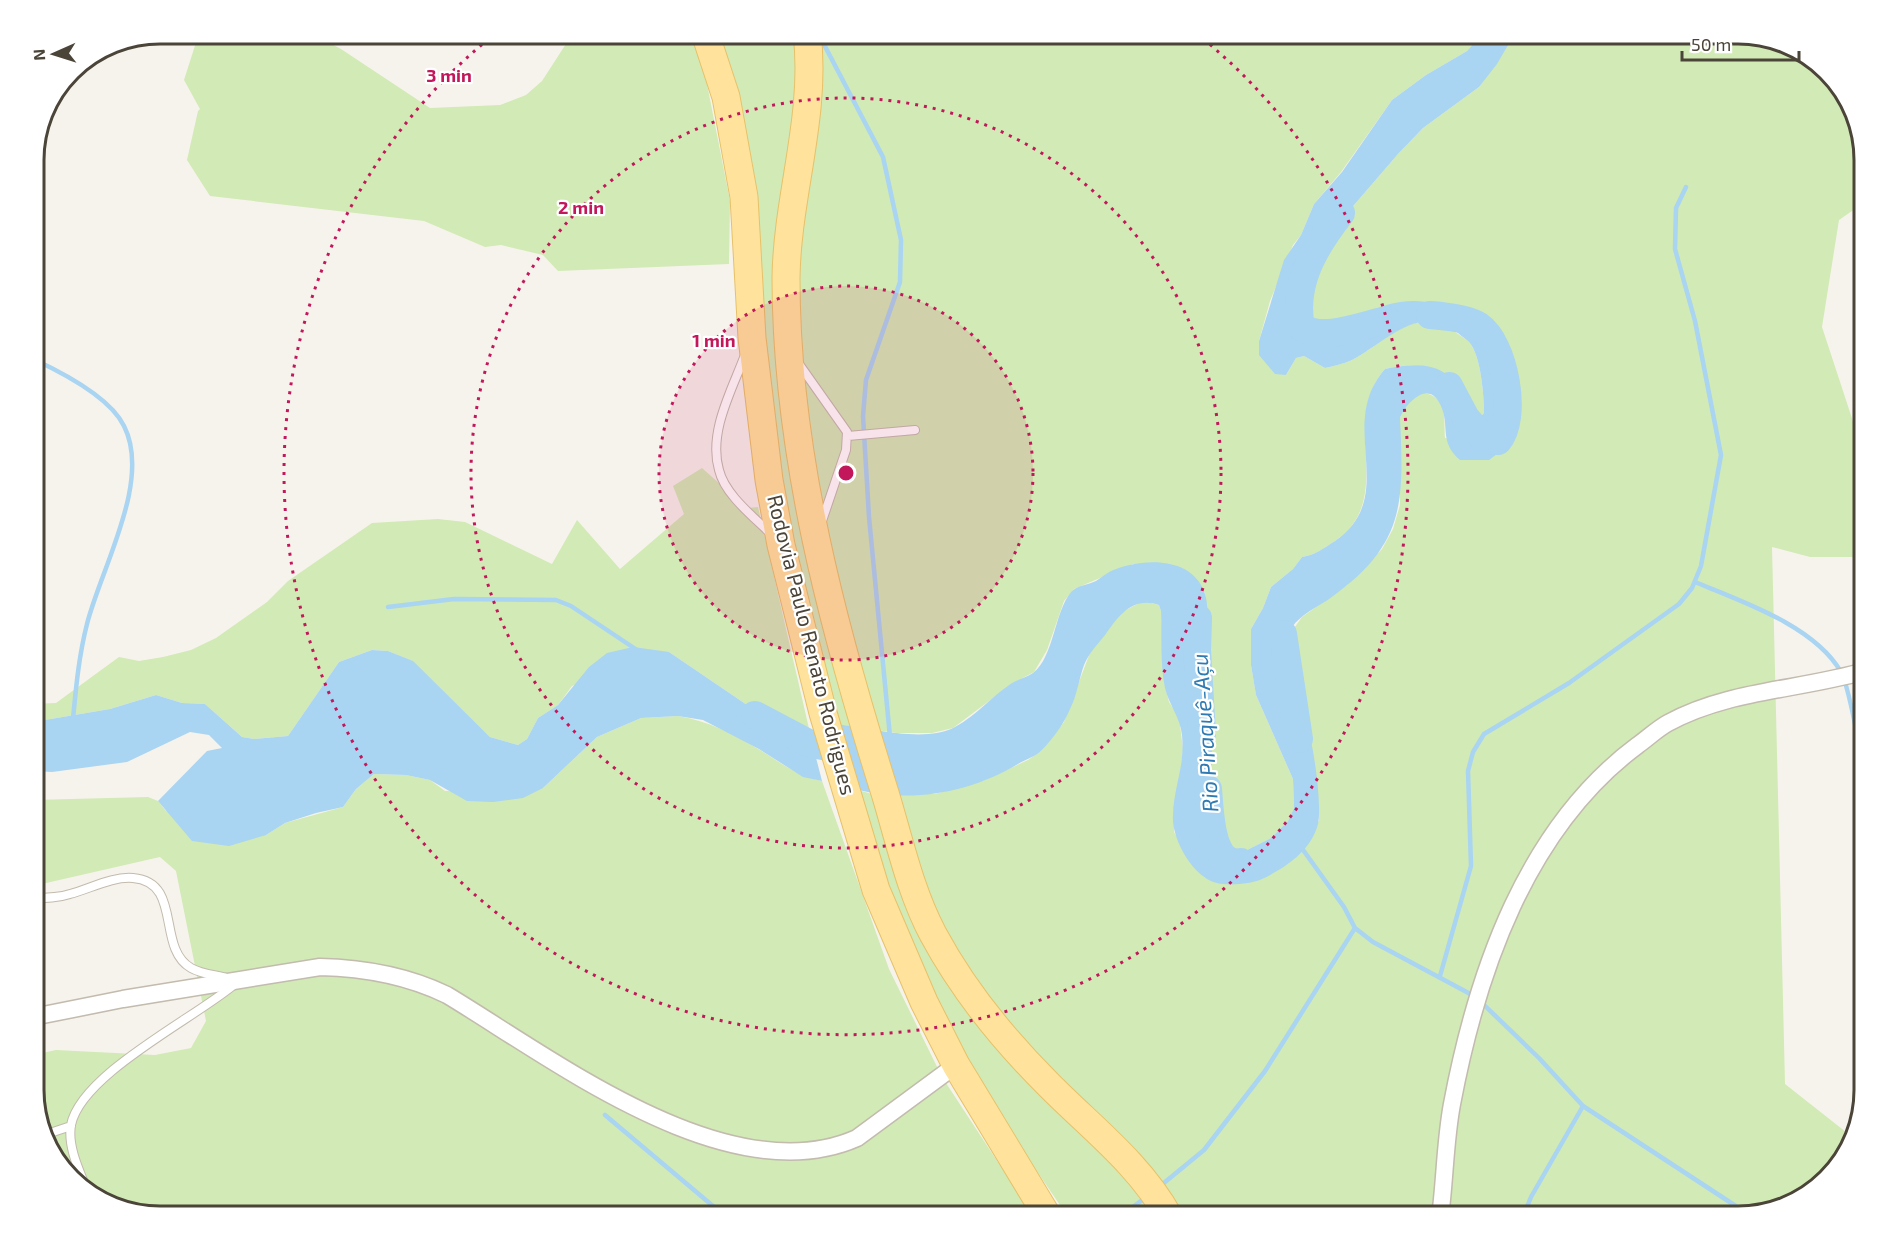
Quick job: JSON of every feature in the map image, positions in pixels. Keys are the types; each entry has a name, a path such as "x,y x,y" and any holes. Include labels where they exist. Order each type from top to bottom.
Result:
{"main road":[{"name":"Rodovia Paulo Renato Rodrigues","path":"709,44 726,97 744,197 752,338 769,480 781,545 823,713 876,890 897,941 956,1065 1041,1206"},
{"name":"Rodovia Paulo Renato Rodrigues","path":"807,44 809,98 792,205 786,261 788,348 803,466 817,538 860,714 931,929 969,994 1048,1085 1107,1139 1158,1206"}],"street":[{"path":"1441,1206 1452,1107 1472,1014 1491,957 1531,870 1560,824 1617,761 1666,724 1734,698 1835,680 1854,674"},
{"path":"44,1015 123,999 320,967 344,968 396,976 430,986 475,1011 553,1063 623,1102 679,1128 753,1148 802,1151 839,1146 873,1128 956,1065"}],"lane":[{"path":"752,338 718,429 719,471 732,493 781,545"},
{"path":"788,348 840,419 848,436 846,450 817,538"},
{"path":"848,436 915,430"},
{"path":"44,897 68,895 125,878 148,881 160,890 178,956 191,968 239,981"},
{"path":"82,1175 74,1155 71,1126 80,1101 140,1048 216,1000 239,981"},
{"path":"52,1132 71,1126"}],"green space":[{"path":"195,44 332,44 430,108 500,105 526,95 542,81 566,44 694,44 705,74 730,201 729,264 558,271 543,255 501,245 485,247 424,221 210,196 187,160 200,109 184,80"},
{"path":"719,44 1473,44 1467,51 1426,75 1392,100 1341,172 1314,204 1301,235 1293,245 1270,301 1259,341 1286,375 1296,358 1304,356 1325,368 1352,360 1390,335 1416,323 1430,321 1444,325 1469,342 1473,348 1481,376 1484,406 1484,413 1473,425 1467,423 1457,392 1441,373 1418,365 1385,369 1372,390 1366,412 1366,482 1363,503 1353,523 1335,541 1315,553 1302,557 1293,569 1271,587 1263,608 1251,629 1251,665 1256,695 1293,779 1294,808 1288,821 1271,838 1237,855 1222,848 1214,838 1210,729 1194,676 1207,611 1205,593 1197,581 1133,564 1074,589 1064,601 1047,650 1034,672 1013,683 953,728 932,733 897,733 834,724 777,478"},
{"path":"1508,44 1753,44 1790,55 1815,72 1835,95 1843,108 1851,130 1854,145 1854,210 1839,220 1822,327 1854,424 1854,558 1810,557 1772,547 1785,1084 1846,1132 1843,1142 1826,1167 1815,1178 1783,1198 1753,1206 1061,1206 992,1105 924,980 851,788 872,794 935,794 985,780 1028,760 1041,751 1064,722 1091,650 1124,611 1143,601 1159,605 1161,611 1165,686 1169,702 1179,717 1183,749 1174,832 1194,866 1205,878 1319,821 1316,777 1308,731 1293,700 1288,680 1287,638 1302,617 1347,585 1382,549 1393,529 1400,505 1400,418 1411,401 1427,394 1439,401 1444,413 1445,438 1502,448 1498,376 1478,334 1454,311 1440,303 1385,305 1340,338 1323,341 1302,317 1295,293 1317,248 1398,154 1423,128 1479,87"},
{"path":"702,468 747,508 758,507 813,746 790,734 669,652 572,686 558,705 538,718 527,739 518,745 490,737 412,661 388,651 372,650 339,662 288,736 254,739 242,737 205,704 182,703 156,695 110,709 44,720 44,704 56,703 119,657 139,661 163,657 191,650 216,638 267,602 288,581 372,523 438,519 465,522 552,564 577,520 620,569 684,514 673,486"},
{"path":"678,716 700,721 751,744 797,772 822,781 889,969 942,1077 1027,1206 145,1206 108,1195 89,1182 68,1161 55,1142 46,1113 44,1053 56,1050 155,1055 191,1048 206,1021 176,871 160,857 44,883 44,800 148,797 158,801 166,811 266,835 285,823 343,807 356,789 374,774 406,775 430,780 445,791 543,788 597,737 641,718"}],"water":[{"path":"1473,44 1509,44 1479,87 1423,128 1317,248 1295,293 1302,317 1324,341 1341,337 1377,308 1386,305 1413,301 1436,304 1455,313 1471,327 1483,345 1492,366 1498,390 1502,438 1501,451 1489,460 1460,460 1449,446 1443,412 1435,397 1424,394 1412,400 1400,418 1399,499 1386,541 1373,560 1354,579 1304,615 1289,632 1285,654 1287,679 1293,701 1310,738 1318,791 1318,824 1310,842 1288,864 1252,882 1222,884 1208,880 1185,856 1173,824 1175,794 1182,757 1182,735 1163,679 1161,611 1159,605 1150,603 1134,605 1121,614 1093,649 1084,665 1065,720 1050,741 1036,754 979,783 937,793 894,795 851,788 834,724 912,734 942,732 955,727 1005,688 1033,673 1040,666 1050,646 1065,601 1073,590 1123,567 1150,562 1164,563 1178,566 1199,581 1207,605 1207,616 1194,674 1212,744 1211,811 1214,838 1222,848 1237,855 1271,838 1288,821 1294,808 1293,779 1256,695 1251,665 1251,629 1263,608 1271,587 1293,569 1302,557 1315,553 1335,541 1354,523 1364,503 1367,481 1365,413 1371,391 1385,369 1422,366 1437,369 1458,384 1467,423 1473,425 1484,413 1481,376 1473,348 1469,342 1444,324 1430,321 1416,323 1403,328 1352,360 1325,368 1304,356 1296,358 1286,375 1275,374 1259,355 1259,341 1284,260 1301,235 1314,204 1342,172 1392,100 1426,75 1467,51"},
{"path":"633,647 669,652 790,734 813,746 822,781 803,777 759,749 703,720 678,716 641,718 597,737 543,788 523,798 493,802 467,801 430,780 406,775 374,774 356,789 343,807 285,823 266,835 229,846 192,841 158,801 207,751 222,748 209,735 190,732 127,762 44,772 44,720 110,709 156,695 182,703 205,704 242,737 254,739 288,736 339,662 372,650 388,651 413,661 490,737 518,745 527,739 538,718 558,705 589,667 607,653"}],"waterway":[{"path":"824,44 883,157 901,240 900,282 866,380 863,416 869,517 890,737"},
{"path":"1475,44 1478,47"},
{"path":"1440,976 1471,866 1468,771 1473,752 1484,734 1569,683 1679,604 1692,588 1701,566 1721,455 1695,321 1675,249 1676,208 1686,187"},
{"name":"Rio Piraquê-Açu","path":"1341,213 1308,266 1300,296 1301,327 1320,333 1332,333 1387,320"},
{"name":"Rio Piraquê-Açu","path":"1430,315 1474,323 1488,335 1496,348 1502,364 1508,399 1504,430 1498,441 1485,440 1466,418 1449,386"},
{"path":"44,364 84,386 108,405 124,426 131,448 132,472 128,498 87,624 80,659 73,719"},
{"path":"1695,582 1776,617 1814,641 1841,672 1854,719"},
{"path":"388,607 454,599 556,600 571,606 637,650"},
{"name":"Rio Piraquê-Açu","path":"1198,618 1197,650 1202,734"},
{"name":"Rio Piraquê-Açu","path":"1283,634 1299,739"},
{"name":"Rio Piraquê-Açu","path":"755,715 808,743 857,753"},
{"name":"Rio Piraquê-Açu","path":"1208,789 1211,823 1217,847 1223,856 1231,861 1241,862"},
{"path":"1301,847 1344,907 1355,928 1373,942 1476,997"},
{"path":"1159,1187 1204,1150 1265,1071 1355,928"},
{"path":"1482,1003 1539,1058 1583,1106 1736,1206"},
{"path":"1527,1206 1583,1106"},
{"path":"605,1115 713,1206"},
{"path":"1134,1206 1145,1198"}]}
